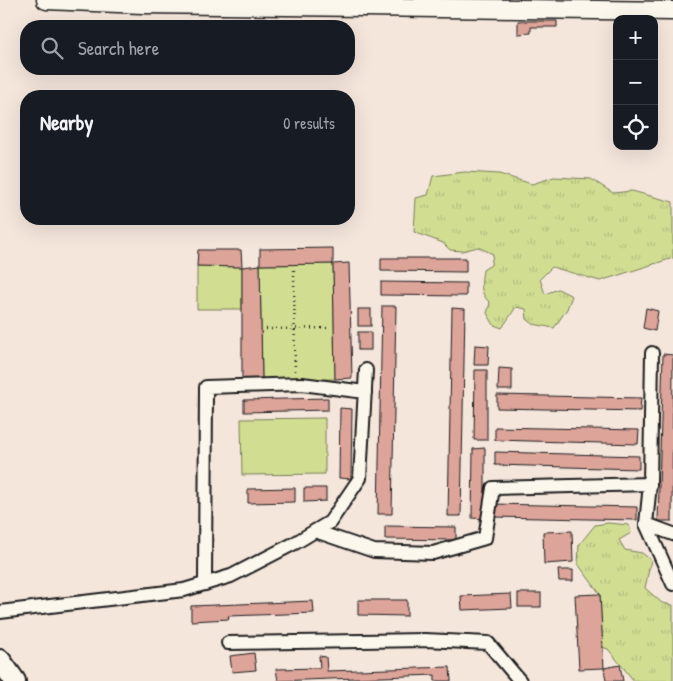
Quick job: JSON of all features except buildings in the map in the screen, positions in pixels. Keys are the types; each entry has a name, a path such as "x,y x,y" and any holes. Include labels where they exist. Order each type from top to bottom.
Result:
{"main road":[{"path":"46,0 142,4 673,11"},
{"path":"0,660 15,681"}],"street":[{"path":"652,353 650,484 646,524 673,584"},
{"path":"0,612 184,590 231,576 330,522 360,478 366,370"},
{"path":"205,584 206,387 295,384 365,392"},
{"path":"315,530 374,551 433,553 485,538 493,488 650,484"},
{"path":"646,524 673,534"},
{"path":"228,643 425,640 488,643 520,681"}],"path":[{"path":"294,270 295,384"},
{"path":"266,329 331,328"}],"green space":[{"path":"465,172 499,174 532,184 554,177 591,179 613,193 632,191 673,202 673,258 600,281 552,267 540,279 545,294 558,289 572,296 567,309 554,328 533,324 527,319 526,309 516,307 502,328 494,325 487,313 490,303 482,291 481,284 483,270 491,265 493,254 478,247 462,251 450,250 443,243 414,232 416,198 428,195 433,176"},
{"path":"333,264 335,379 262,380 260,265"},
{"path":"197,266 242,267 242,309 197,309"},
{"path":"325,418 325,474 242,475 241,419"},
{"path":"608,523 629,525 631,533 619,540 625,550 642,553 651,560 645,588 662,603 673,605 673,681 634,681 608,649 602,647 600,594 578,564 579,545 595,525"}]}
